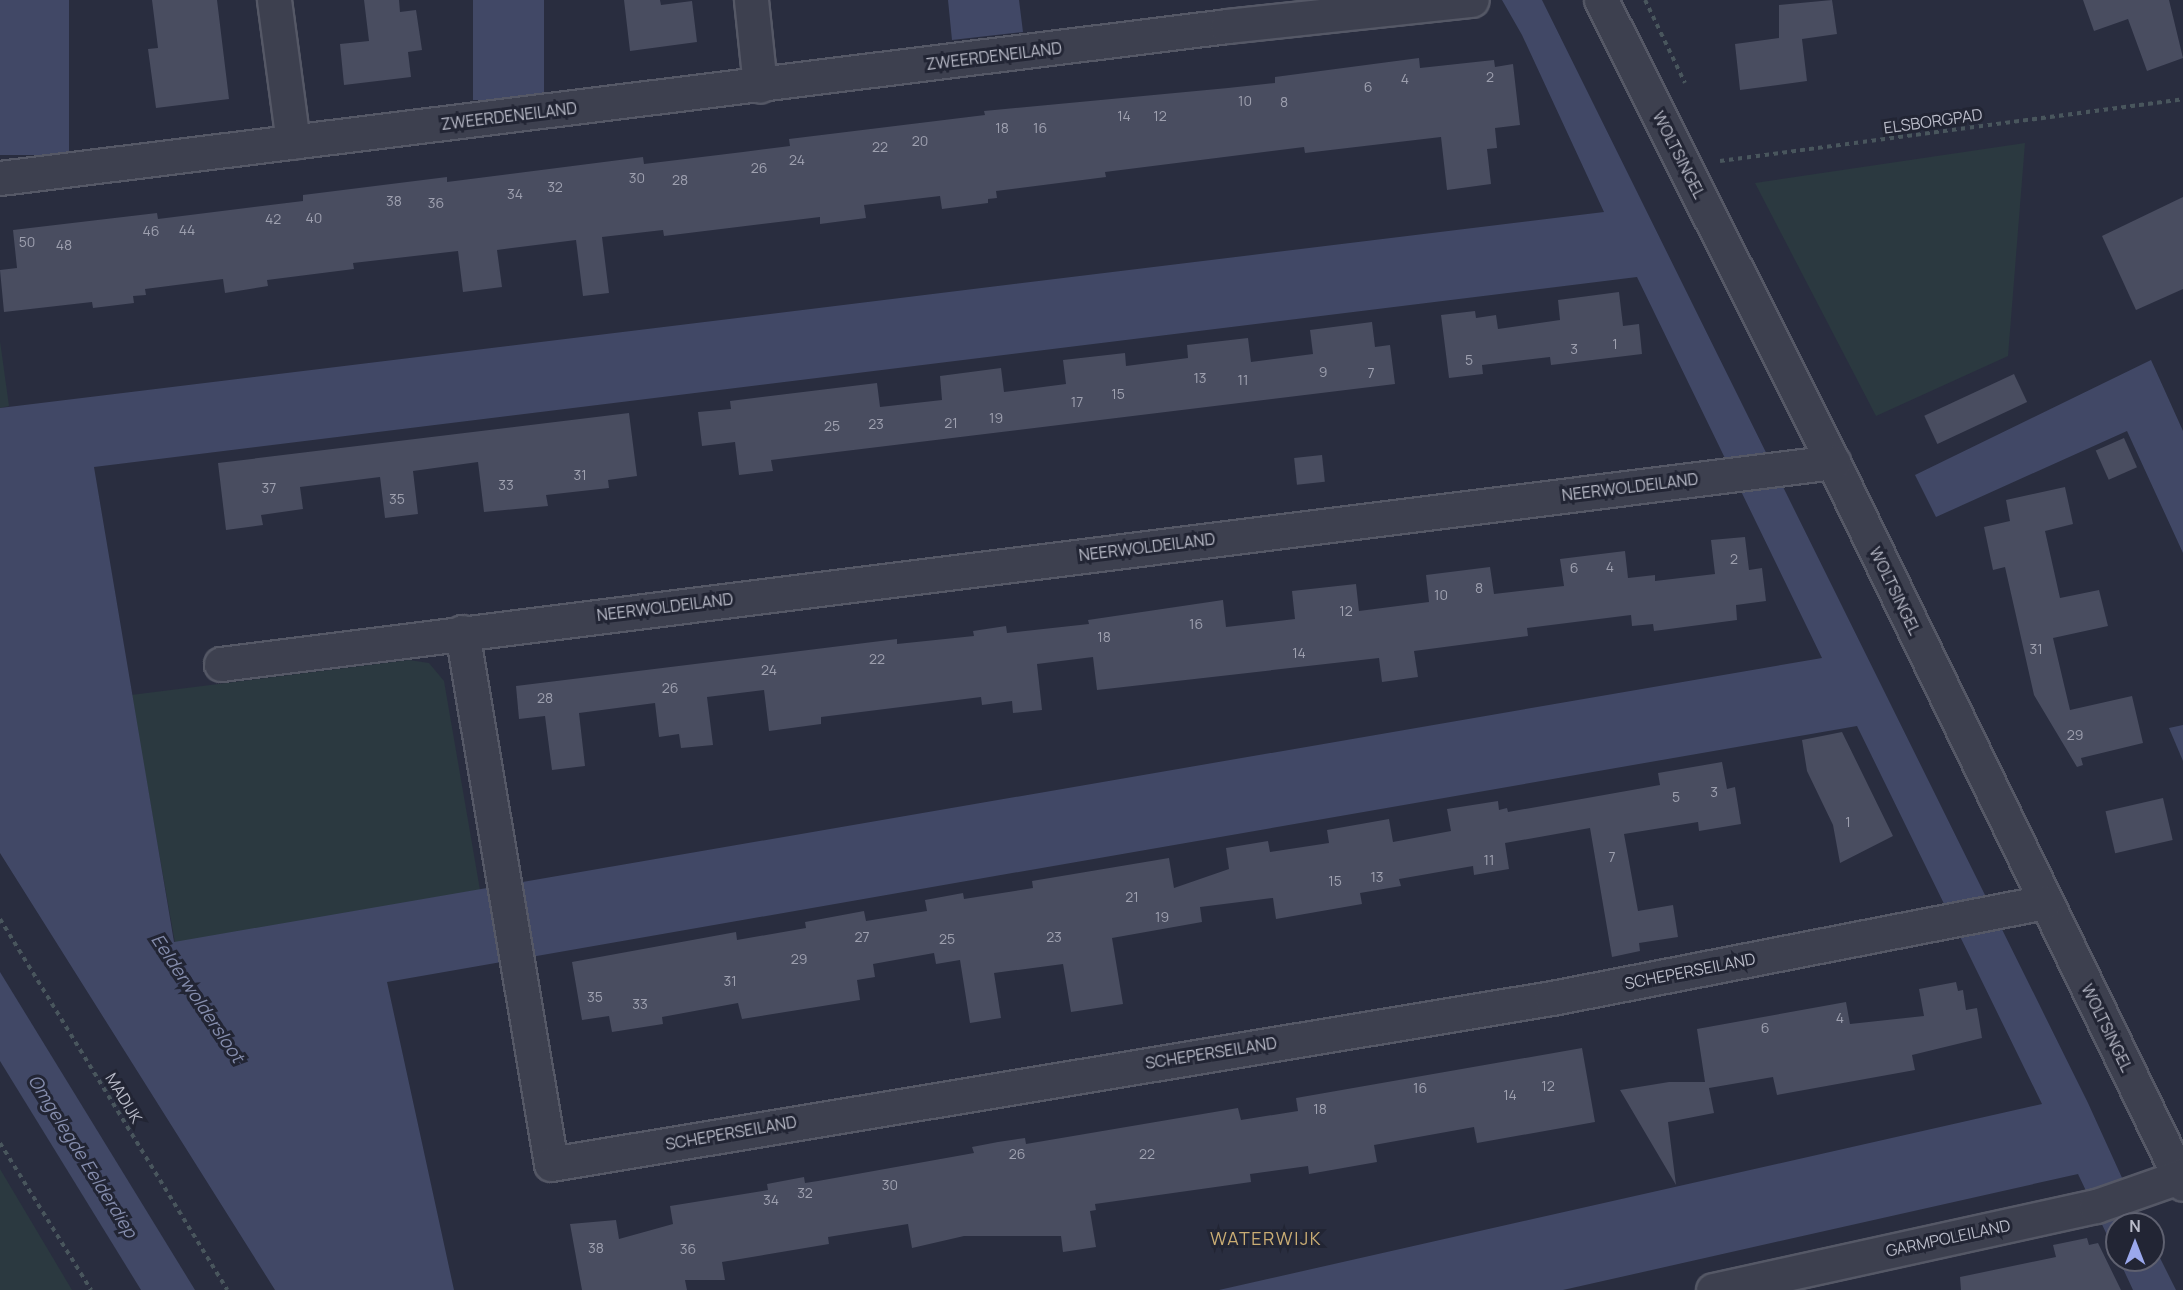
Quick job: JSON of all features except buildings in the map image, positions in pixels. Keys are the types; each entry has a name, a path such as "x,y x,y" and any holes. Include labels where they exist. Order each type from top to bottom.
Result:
{"street":[{"path":"274,0 293,142"},
{"path":"751,0 760,86"},
{"name":"ZWEERDENEILAND","path":"0,178 760,86 1226,13 1472,0"},
{"name":"WOLTSINGEL","path":"1601,0 1833,462 2181,1181"},
{"name":"NEERWOLDEILAND","path":"221,664 1833,462"},
{"name":"SCHEPERSEILAND","path":"462,632 551,1164 1552,998 1948,921 2007,912 2045,902"},
{"name":"GARMPOLEILAND","path":"1713,1290 2096,1206 2181,1181"}],"path":[{"name":"ELSBORGPAD","path":"1685,167 2183,99"},
{"name":"MADIJK","path":"0,919 227,1290"},
{"path":"0,1143 91,1290"}],"shaded area":[{"path":"2025,143 2008,356 1876,416 1755,183"},
{"path":"0,341 9,406 0,408"},
{"path":"409,660 429,663 444,681 480,890 175,943 131,695"},
{"path":"0,1169 72,1290 0,1290"}],"water":[{"path":"0,0 69,0 69,155 0,155"},
{"path":"473,0 544,0 544,100 473,100"},
{"path":"948,0 1019,0 1023,32 952,40"},
{"name":"Eelderwoldersloot","path":"1502,0 1542,0 2088,1103 2138,1212 2105,1212 2105,1231 2078,1174 1563,1290 1219,1290 2042,1104 1857,726 387,982 454,1290 275,1290 0,853 0,408 1604,212 1522,35","holes":["1637,277 1822,658 174,942 94,467"]},
{"path":"2151,360 2183,431 2183,553 2127,431 1936,517 1915,475"},
{"path":"2183,725 2183,761 2169,728"},
{"name":"Omgelegde Eelderdiep","path":"0,972 195,1290 141,1290 0,1061"},
{"path":"2165,1268 2176,1290 2133,1290 2125,1272 2165,1272"}],"district":[{"name":"WATERWIJK","path":"1266,1238"}]}
